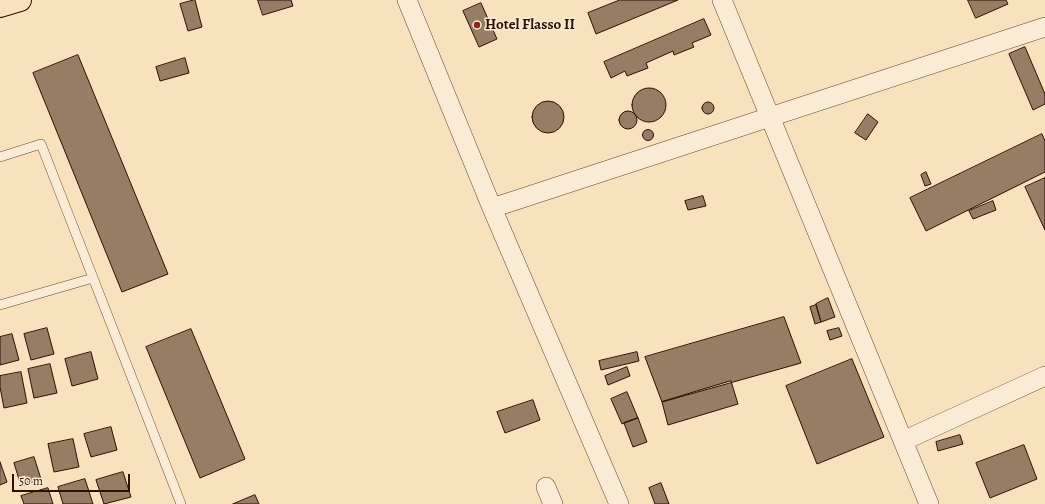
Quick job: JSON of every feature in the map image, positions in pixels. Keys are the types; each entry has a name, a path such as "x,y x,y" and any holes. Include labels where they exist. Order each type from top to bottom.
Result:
{"main road":[{"path":"0,6 20,0"}],"street":[{"path":"407,0 492,208 619,504"},
{"path":"722,0 929,504"},
{"path":"492,208 1045,27"},
{"path":"903,441 1045,376"}],"lane":[{"path":"0,157 41,144 181,504"},
{"path":"0,305 93,278"}],"building":[{"path":"195,0 202,27 188,31 180,4"},
{"path":"258,0 291,0 293,6 263,15"},
{"path":"620,0 678,0 596,34 588,13"},
{"path":"968,0 1006,0 1008,4 976,18"},
{"path":"481,3 497,39 479,47 463,11"},
{"path":"704,19 711,35 692,43 694,47 674,55 673,51 646,63 648,68 627,76 625,71 611,78 604,62"},
{"path":"1025,47 1045,94 1045,104 1033,110 1009,54"},
{"path":"78,55 168,274 122,292 33,73"},
{"path":"185,58 189,73 160,81 156,67"},
{"path":"652,88 661,93 665,98 665,112 661,117 656,121 646,122 642,121 633,112 632,102 633,98 642,89"},
{"path":"545,101 551,101 561,108 564,117 563,123 557,130 551,133 545,133 535,126 532,120 532,114 539,104"},
{"path":"710,102 713,103 713,113 706,114 703,113 702,106 703,103"},
{"path":"628,111 634,114 637,120 634,126 628,129 622,126 619,120 622,114"},
{"path":"868,114 878,122 866,140 855,133"},
{"path":"646,130 650,130 652,131 652,139 646,140 643,137 643,133"},
{"path":"1042,134 1045,141 1045,172 926,231 910,198"},
{"path":"926,172 931,184 925,186 921,175"},
{"path":"1045,178 1045,230 1025,187"},
{"path":"703,196 706,206 688,210 685,201"},
{"path":"993,201 996,210 973,219 969,211"},
{"path":"828,298 835,317 821,322 816,304"},
{"path":"816,305 821,322 815,324 810,307"},
{"path":"784,317 801,363 662,402 645,357"},
{"path":"47,328 54,354 31,360 24,334"},
{"path":"839,328 842,336 830,340 827,331"},
{"path":"191,329 245,459 200,478 146,347"},
{"path":"12,334 19,360 0,365 0,337"},
{"path":"91,352 98,379 72,386 65,359"},
{"path":"637,352 639,361 601,370 599,361"},
{"path":"852,359 884,437 817,464 786,386"},
{"path":"50,364 57,393 34,398 28,369"},
{"path":"627,367 630,376 608,385 605,376"},
{"path":"21,372 27,403 4,408 0,387 0,376"},
{"path":"731,381 738,404 668,425 662,402"},
{"path":"627,392 638,418 622,424 611,399"},
{"path":"533,400 540,420 505,433 497,412"},
{"path":"638,418 647,442 633,447 624,423"},
{"path":"111,427 117,450 91,457 84,434"},
{"path":"960,435 963,444 938,451 936,442"},
{"path":"73,439 79,467 54,472 48,444"},
{"path":"1024,445 1037,479 990,498 976,463"},
{"path":"34,457 41,479 21,486 14,463"},
{"path":"0,462 7,482 0,485"},
{"path":"123,472 131,497 104,504 96,480"},
{"path":"85,479 93,504 63,504 58,487"},
{"path":"661,483 669,504 655,504 649,488"},
{"path":"48,488 53,504 24,504 21,496"},
{"path":"255,495 259,504 233,504"}],"place":[{"name":"Hotel Flasso II","path":"477,25"}]}
